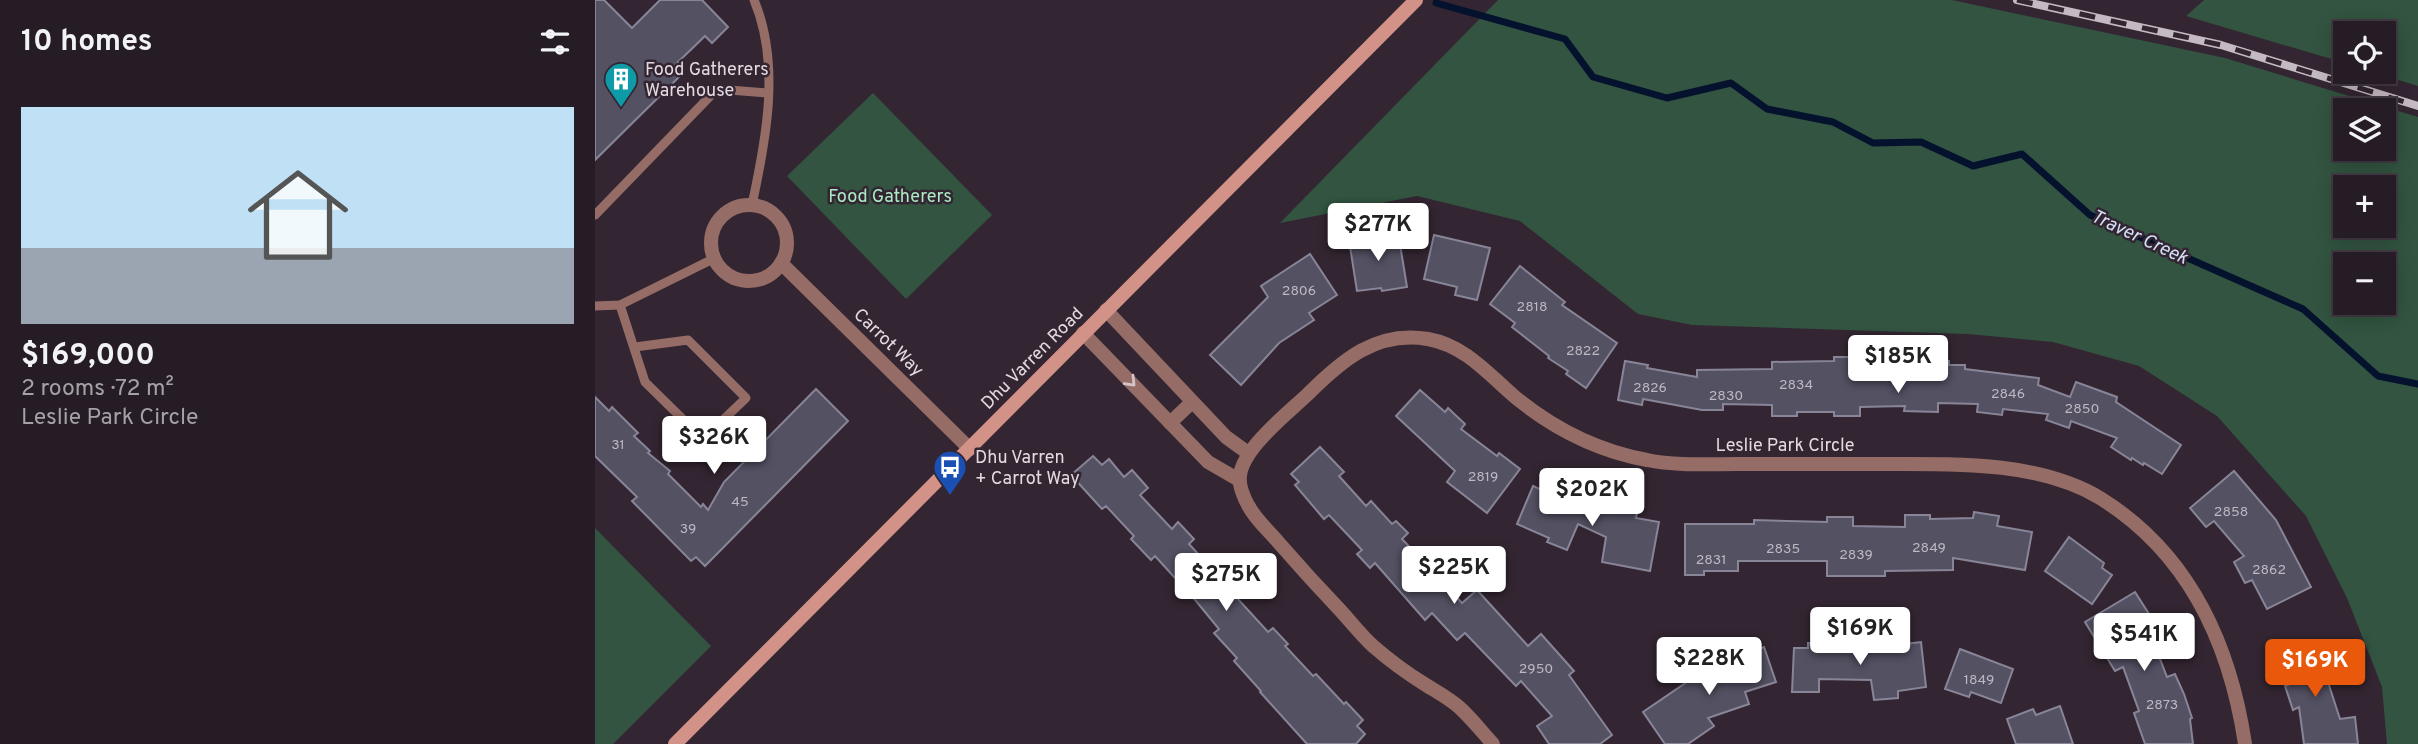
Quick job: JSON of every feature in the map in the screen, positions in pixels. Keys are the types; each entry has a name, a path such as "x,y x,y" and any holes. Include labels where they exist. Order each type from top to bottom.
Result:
{"main road":[{"name":"Dhu Varren Road","path":"675,744 1416,0"}],"street":[{"path":"752,205 771,211 785,229 787,241 781,263 773,272 752,280 730,275 721,268 711,246 717,222 725,213 736,207 752,205"},
{"name":"Carrot Way","path":"781,263 970,449"},
{"path":"1106,310 1226,437 1248,453"},
{"path":"1083,333 1207,462 1239,480 1248,507 1373,645 1419,681 1458,706 1493,744"},
{"name":"Leslie Park Circle","path":"1239,480 1248,453 1341,362 1370,345 1403,337 1435,340 1461,350 1516,398 1560,428 1604,449 1651,461 1696,464 1922,464 2000,468 2054,478 2079,486 2116,509 2161,548 2189,582 2216,636 2240,708 2245,744"},
{"path":"1170,423 1192,402"}],"lane":[{"path":"752,205 765,133 768,93 767,49 761,16 754,0"},
{"path":"595,215 717,89 768,93"},
{"path":"595,306 619,304 715,258"},
{"path":"619,304 645,382 703,439 746,398 688,340 635,347"}],"green space":[{"path":"1498,0 1952,0 2225,58 2356,98 2333,98 2333,161 2396,161 2396,110 2418,117 2418,744 2387,744 2382,687 2347,598 2306,516 2217,416 2139,366 2053,342 1968,334 1692,325 1638,314 1520,221 1417,196 1280,223"},
{"path":"2204,0 2418,0 2418,86 2396,79 2396,21 2333,21 2333,59 2186,16"},
{"name":"Food Gatherers","path":"873,93 992,215 906,299 787,176"},
{"path":"595,528 711,646 613,744 595,744"}],"building":[{"name":"Food Gatherers Warehouse","path":"595,0 604,0 632,28 660,0 702,0 728,27 712,43 705,36 674,66 682,74 595,160"},
{"path":"1398,232 1407,287 1357,291 1349,240"},
{"path":"1434,235 1490,248 1477,300 1455,295 1457,287 1424,279"},
{"path":"1310,254 1337,295 1309,313 1314,320 1279,343 1241,385 1210,355 1268,297 1261,286"},
{"path":"1520,266 1565,302 1562,305 1617,343 1586,388 1512,327 1515,323 1490,304"},
{"path":"1834,357 1949,361 1949,365 1965,365 1965,369 2039,378 2038,385 2070,397 2076,382 2117,397 2116,402 2181,445 2162,474 2144,463 2143,465 2132,458 2131,460 2111,447 2117,438 2071,421 2069,428 2046,420 2048,414 2003,409 2002,415 1977,412 1978,404 1938,403 1938,412 1904,411 1905,406 1860,407 1860,416 1834,416 1834,412 1797,412 1797,416 1772,416 1772,405 1723,404 1723,410 1702,410 1643,399 1642,405 1618,400 1625,361 1697,377 1697,370 1772,369 1772,362 1834,361"},
{"path":"816,389 848,421 705,566 696,557 691,561 632,501 637,497 595,456 595,397 609,411 612,407 638,433 634,436 650,451 648,453 670,471 668,474 701,507 703,504 708,510 724,482"},
{"path":"1420,390 1445,412 1448,408 1465,424 1461,429 1497,456 1499,453 1520,469 1487,513 1447,482 1455,471 1396,416"},
{"path":"1320,447 1344,472 1339,476 1366,506 1371,501 1392,524 1396,521 1408,533 1402,539 1462,603 1477,590 1528,646 1541,634 1574,671 1569,675 1612,735 1600,744 1549,744 1537,726 1552,716 1521,681 1516,686 1465,633 1457,640 1432,613 1425,620 1375,563 1370,568 1357,554 1362,550 1329,515 1324,519 1295,485 1299,482 1291,474"},
{"path":"1093,456 1102,465 1109,459 1124,477 1132,470 1148,488 1140,495 1172,529 1178,522 1194,539 1189,544 1220,578 1223,576 1239,593 1236,597 1268,632 1273,628 1288,644 1285,646 1313,676 1316,674 1363,720 1357,726 1365,734 1356,744 1307,744 1234,661 1237,658 1214,633 1219,629 1196,601 1155,556 1151,560 1131,539 1134,536 1106,506 1102,509 1071,475"},
{"path":"2234,471 2276,520 2311,587 2267,609 2252,580 2245,583 2234,562 2244,556 2214,521 2206,527 2190,508"},
{"path":"1533,486 1564,500 1566,494 1611,513 1612,508 1637,513 1636,518 1659,522 1650,571 1602,562 1606,537 1578,524 1567,550 1547,542 1549,538 1517,524"},
{"path":"1974,512 1999,516 1997,526 2032,532 2025,570 1953,558 1953,570 1885,571 1885,576 1827,576 1827,561 1738,561 1738,571 1704,571 1704,575 1685,575 1685,524 1754,524 1754,520 1827,522 1827,517 1853,517 1853,526 1905,527 1905,515 1930,515 1930,519 1973,518"},
{"path":"2069,537 2104,563 2102,568 2112,575 2092,604 2045,571"},
{"path":"2135,592 2149,614 2141,619 2167,677 2175,674 2184,694 2192,718 2193,744 2145,744 2134,713 2139,711 2123,667 2115,671 2085,622"},
{"path":"1921,642 1926,687 1898,691 1898,698 1874,700 1871,680 1819,679 1819,692 1792,692 1794,648 1808,648 1808,643 1854,644 1853,650"},
{"path":"2315,642 2340,719 2355,717 2358,744 2304,744 2299,707 2293,710 2285,686 2290,684 2280,653"},
{"path":"1764,647 1776,682 1745,692 1749,704 1708,718 1714,726 1688,744 1665,744 1643,712 1709,667"},
{"path":"1960,649 2013,669 2001,703 1971,692 1969,697 1945,689"},
{"path":"2060,706 2073,744 2016,744 2007,719 2033,709 2036,715"}],"waterway":[{"name":"Traver Creek","path":"1436,3 1565,39 1593,77 1667,98 1731,83 1767,109 1833,122 1873,143 1921,142 1973,166 2022,154 2090,215 2303,309 2378,376 2418,384"}],"railway":[{"path":"2017,0 2221,45 2418,106"}],"place":[{"name":"Food Gatherers Warehouse","path":"621,109"},
{"name":"Dhu Varren + Carrot Way","path":"950,497"}]}
